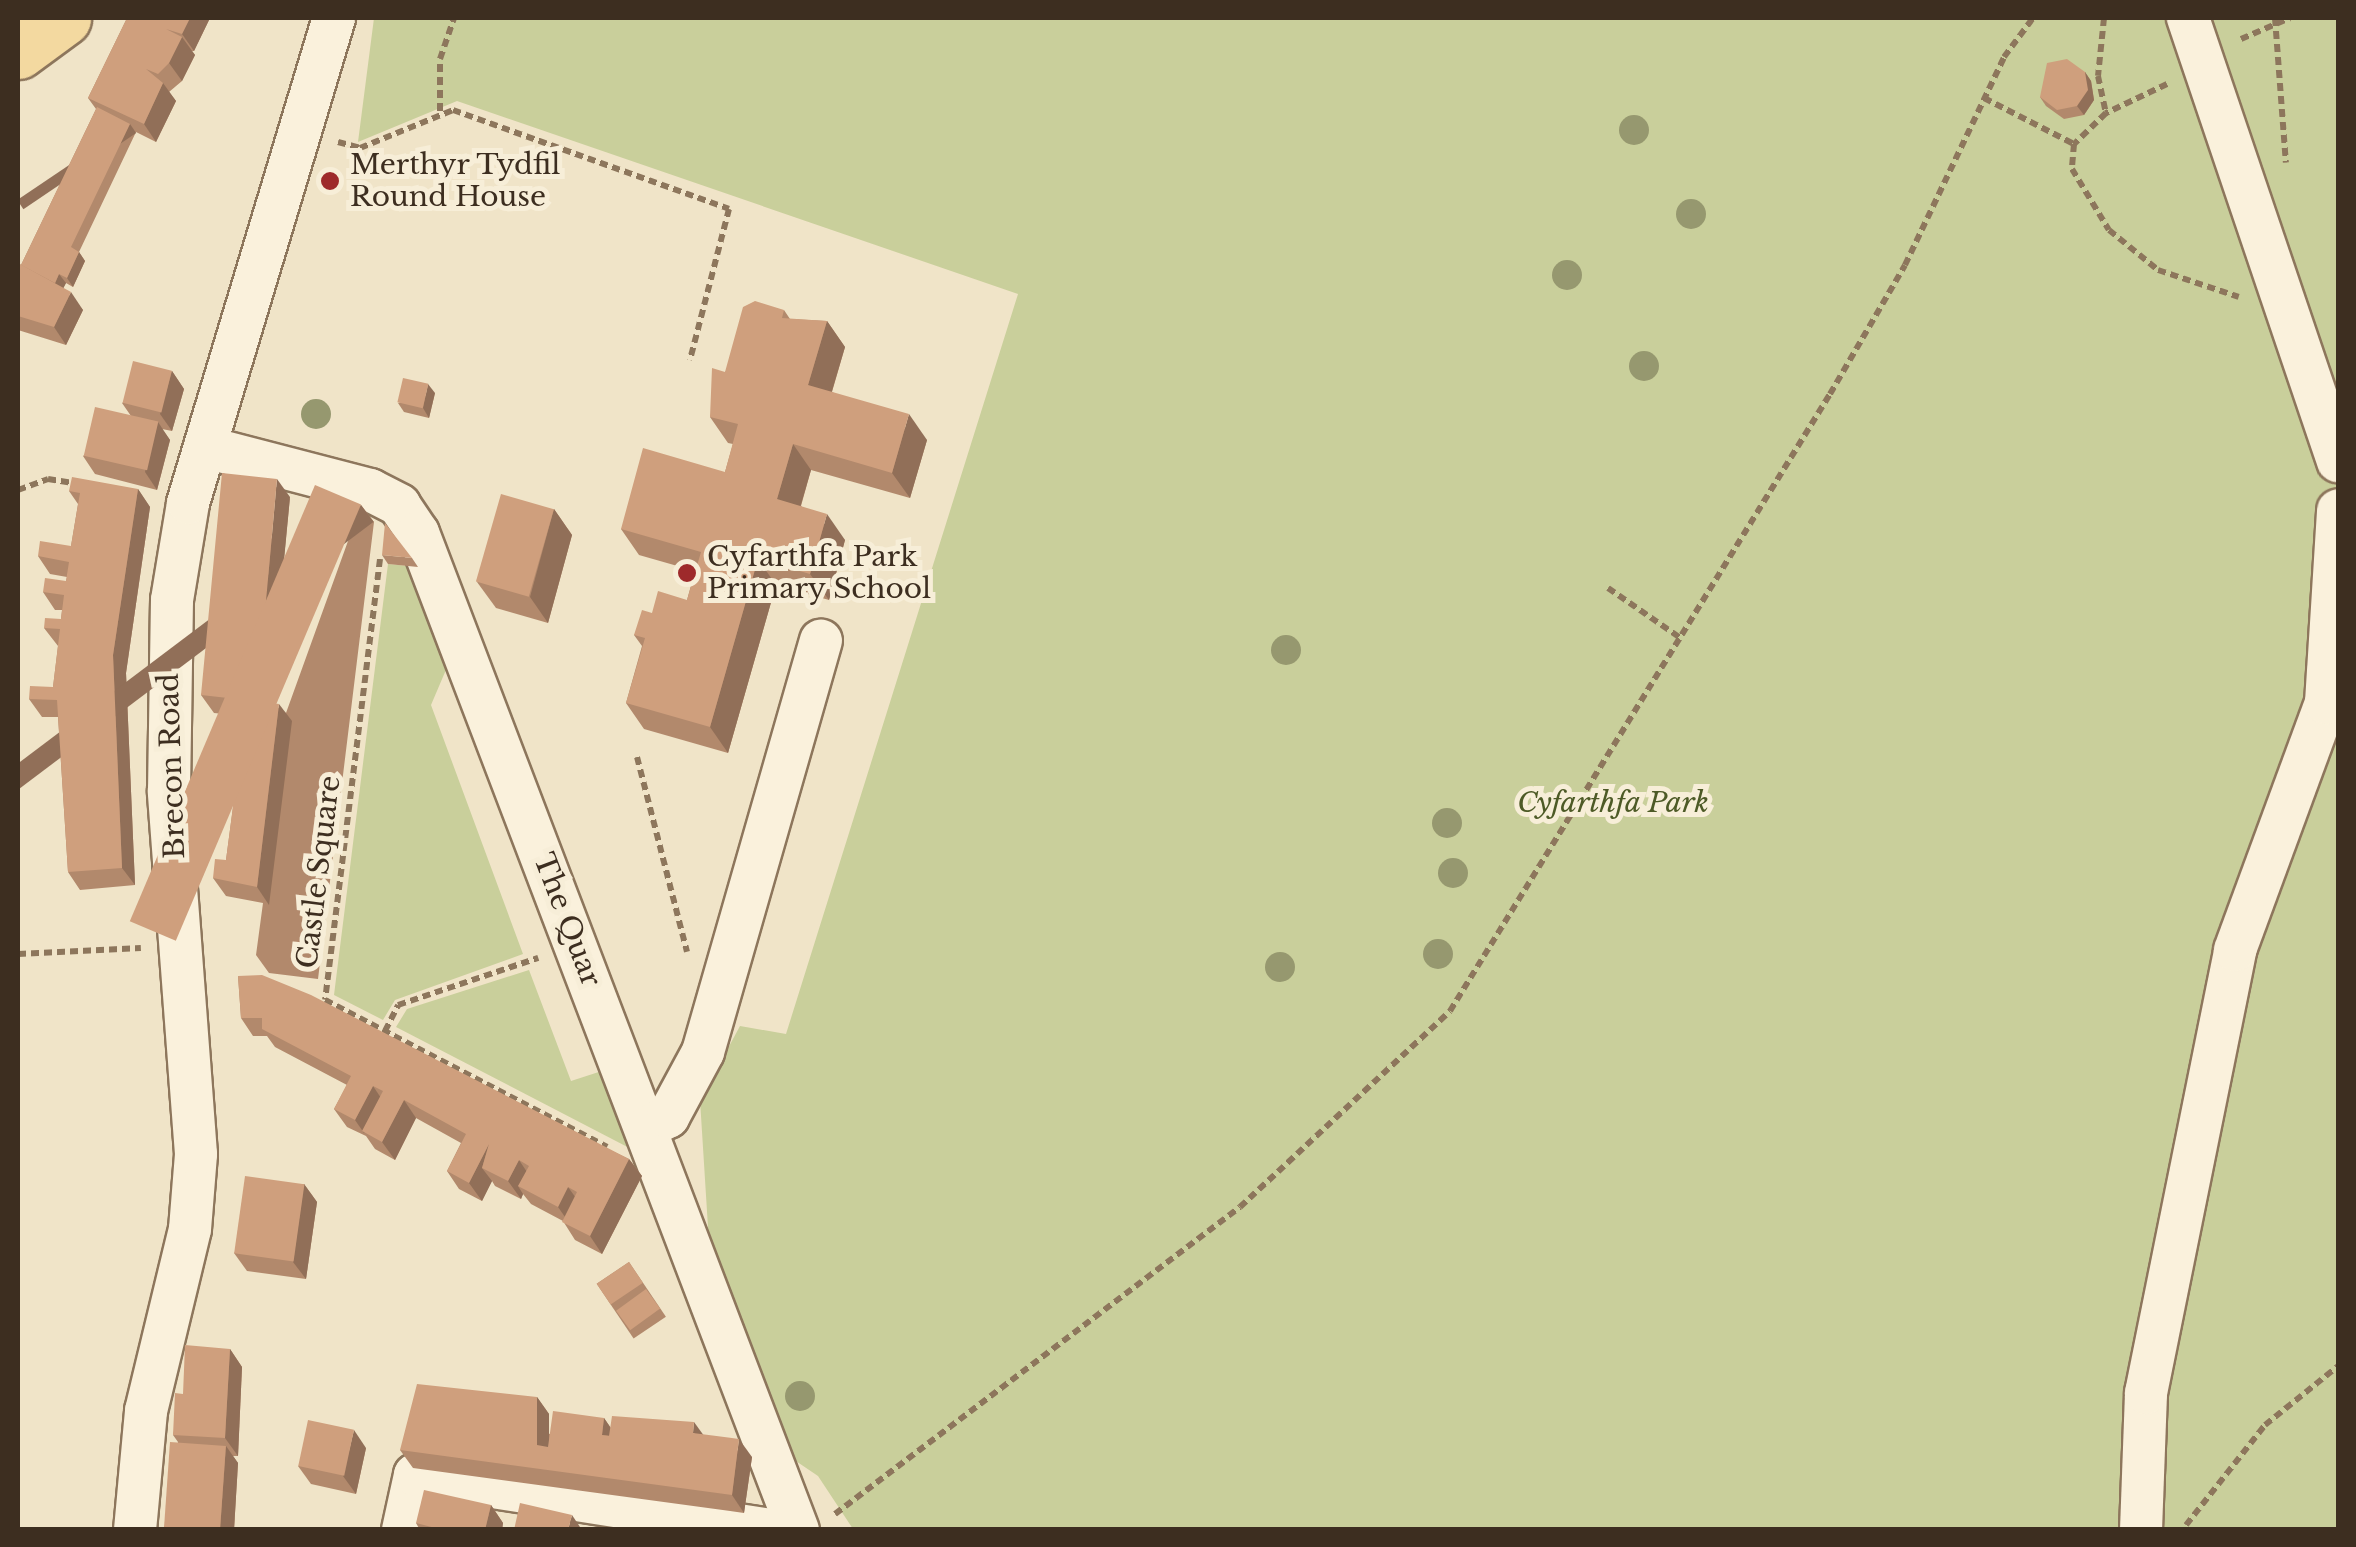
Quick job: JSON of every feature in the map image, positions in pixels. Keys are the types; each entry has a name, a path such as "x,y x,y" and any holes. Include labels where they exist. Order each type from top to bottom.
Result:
{"main road":[{"path":"18,51 63,18"}],"street":[{"name":"Brecon Road","path":"136,1530 146,1411 190,1230 196,1154 167,694 172,600 204,447 334,18"},
{"path":"2188,18 2338,462"},
{"path":"204,447 387,498"},
{"name":"The Quar","path":"387,498 418,533 652,1143 811,1525"},
{"path":"2141,1530 2146,1393 2235,950 2326,704 2338,510"},
{"path":"652,1143 714,1021 822,640"},
{"path":"403,1530 415,1475 602,1516 771,1530"}],"path":[{"path":"440,112 440,59 454,18"},
{"path":"811,1525 1240,1207 1450,1011 1682,639 1905,265 1984,98 2033,18"},
{"path":"2104,18 2098,76 2106,113"},
{"path":"2200,59 2106,113 2074,144 2072,169 2109,230 2158,270 2284,308"},
{"path":"1984,98 2074,144"},
{"path":"298,132 360,148 440,112 729,209 690,360"},
{"path":"18,490 48,479 85,486"},
{"name":"Castle Square","path":"387,498 325,1000 638,1164 652,1143"},
{"path":"1608,588 1682,639"},
{"path":"637,757 701,1008 714,1021"},
{"path":"384,1031 398,1005 576,943"},
{"path":"18,954 152,947"},
{"path":"2182,1530 2266,1426 2338,1366"}],"green space":[{"name":"Cyfarthfa Park","path":"374,18 2338,18 2338,1529 853,1529 818,1476 784,1453 710,1259 700,1100 740,1026 786,1034 1018,294 457,101 358,142"},
{"path":"388,564 418,567 454,651 431,705 523,954 395,1000 383,1020 334,995"},
{"path":"529,970 571,1081 608,1069 639,1153 396,1027 407,1009"}],"building":[{"path":"127,18 190,18 182,34 166,29 182,37 169,63 158,74 146,69 163,83 144,124 88,98"},
{"path":"2067,59 2085,72 2088,90 2077,106 2057,110 2040,97 2047,63"},
{"path":"97,107 130,124 71,247 79,252 67,278 59,274 55,283 21,265"},
{"path":"18,263 71,292 54,327 18,316"},
{"path":"755,301 784,310 782,318 827,321 808,385 909,414 892,473 793,444 777,499 827,514 810,574 758,559 710,727 626,703 645,638 634,635 642,610 652,613 658,591 687,600 701,552 621,529 643,448 725,472 738,424 710,417 712,368 725,372 743,307"},
{"path":"133,361 172,371 161,412 123,403"},
{"path":"403,378 428,384 423,408 397,402"},
{"path":"95,407 158,422 147,470 84,456"},
{"path":"222,473 277,479 257,701 279,704 257,887 213,878 215,859 226,860 241,745 222,743 226,714 244,717 246,700 201,695"},
{"path":"72,477 138,489 113,655 122,868 68,872 57,700 29,699 30,686 53,687 60,629 44,628 45,618 61,619 64,595 43,592 45,578 66,581 69,562 38,556 40,541 71,546 80,493 69,491"},
{"path":"315,485 361,505 176,941 130,921"},
{"path":"501,494 554,509 529,597 476,581"},
{"path":"385,523 412,558 382,555"},
{"path":"262,975 311,995 629,1159 590,1236 562,1222 577,1192 568,1187 558,1207 518,1186 529,1166 519,1160 508,1181 482,1168 489,1144 469,1183 447,1171 466,1134 404,1100 382,1142 362,1131 383,1091 373,1086 355,1120 334,1109 351,1076 262,1029 262,1018 241,1018 238,976"},
{"path":"245,1176 304,1184 294,1262 234,1253"},
{"path":"629,1262 643,1283 611,1305 597,1284"},
{"path":"646,1289 660,1308 630,1330 616,1311"},
{"path":"185,1345 230,1349 225,1438 173,1435 175,1393 183,1394"},
{"path":"417,1384 537,1397 537,1445 548,1447 553,1411 604,1418 602,1435 609,1436 612,1416 694,1422 693,1433 739,1439 732,1495 400,1450"},
{"path":"308,1420 354,1430 344,1476 298,1466"},
{"path":"170,1442 226,1446 220,1530 164,1530"},
{"path":"424,1490 491,1505 485,1530 443,1530 416,1523"},
{"path":"520,1503 572,1515 568,1530 514,1530"}],"place":[{"name":"Merthyr Tydfil Round House","path":"330,181"},
{"name":"Cyfarthfa Park Primary School","path":"687,573"}]}
